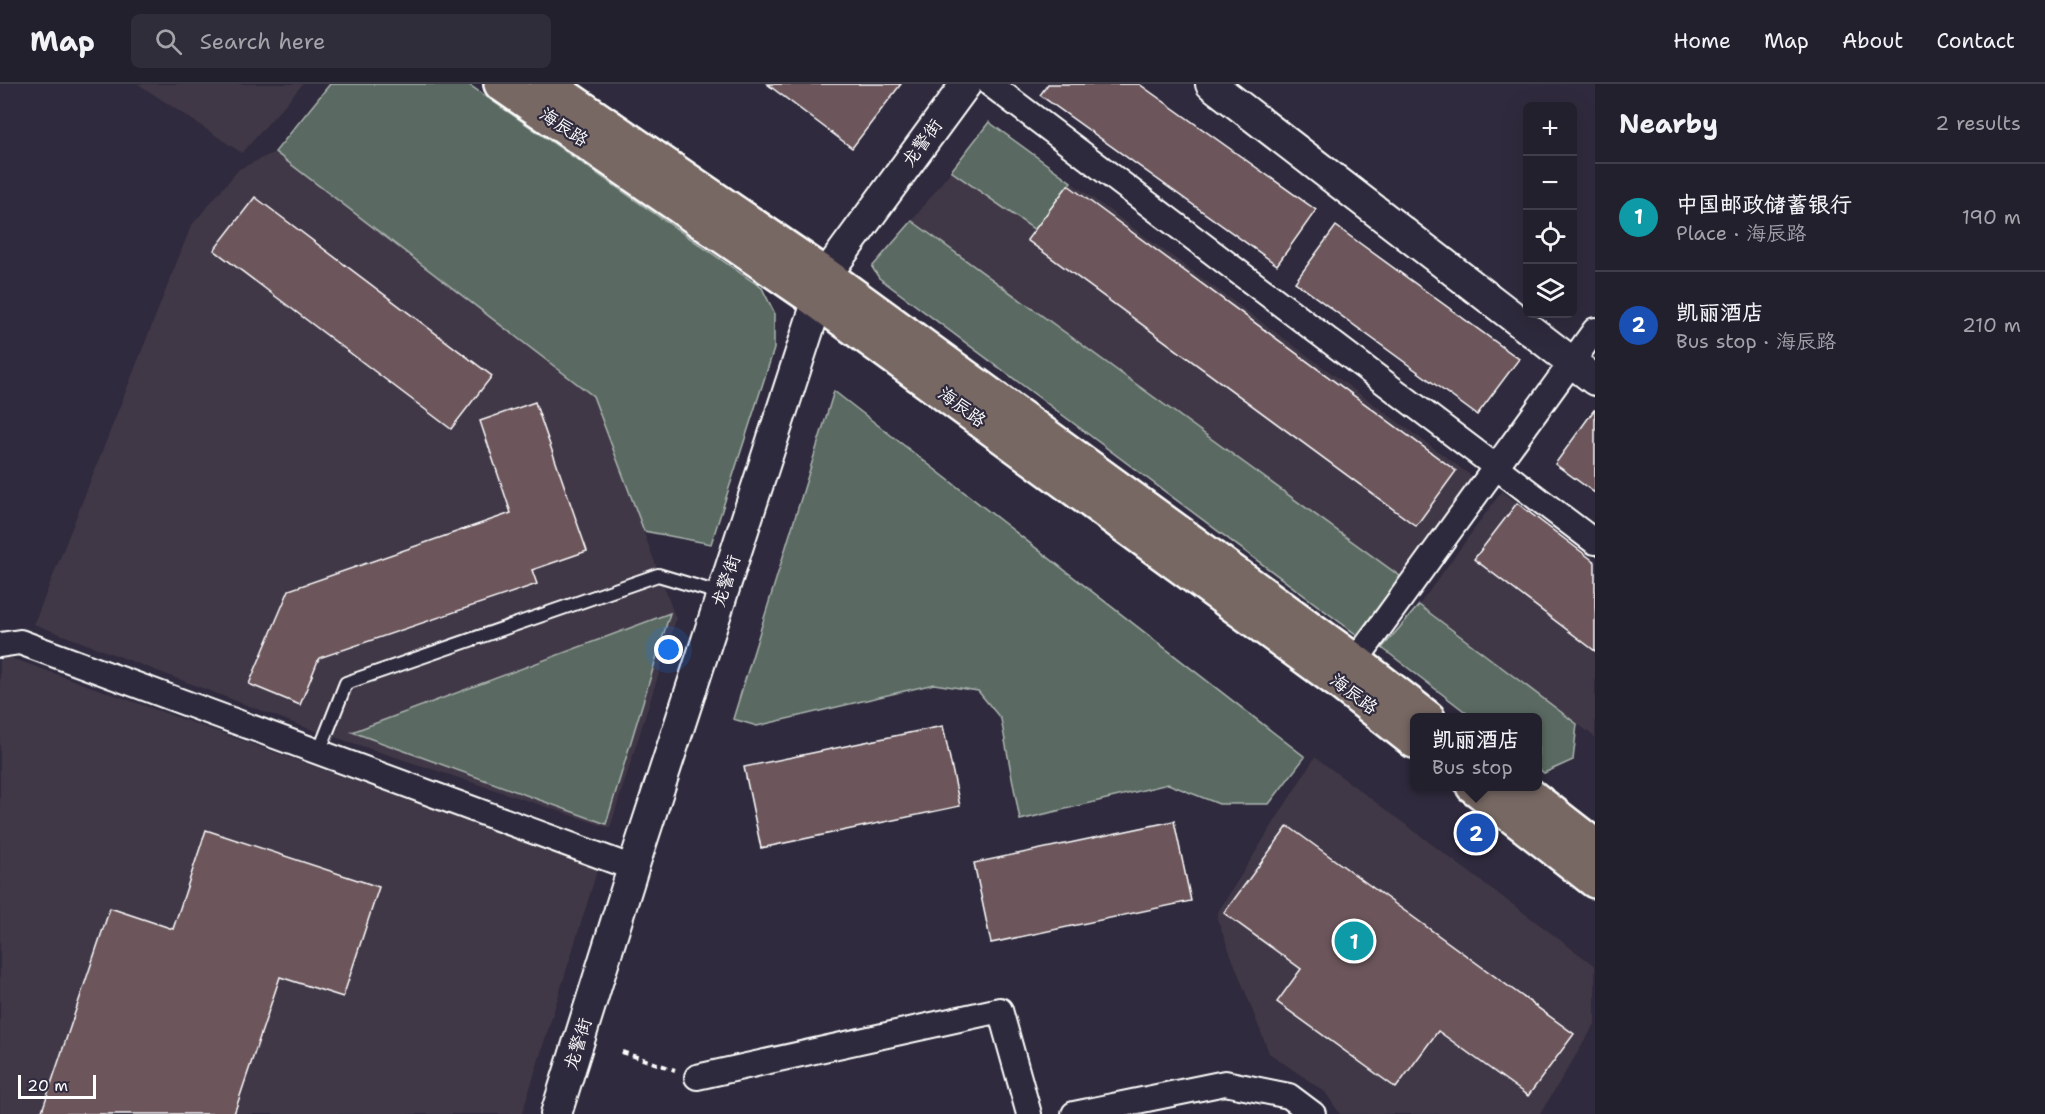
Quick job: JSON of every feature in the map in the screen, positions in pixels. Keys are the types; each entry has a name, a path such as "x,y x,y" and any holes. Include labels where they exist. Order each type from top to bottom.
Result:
{"main road":[{"name":"海辰路","path":"501,84 821,288"},
{"name":"海辰路","path":"547,84 821,288 1347,672 1421,713"},
{"name":"海辰路","path":"1347,672 1410,737"},
{"path":"1479,791 1595,880"},
{"path":"1524,791 1595,846"}],"street":[{"name":"龙警街","path":"556,1114 633,868 821,288 966,84"},
{"path":"990,84 1595,542"},
{"path":"1212,84 1595,380"},
{"path":"1347,672 1595,330"},
{"path":"0,645 20,642 633,868"},
{"path":"697,1077 1000,1010 1029,1114"},
{"path":"1074,1114 1225,1083 1289,1096 1313,1114"}],"lane":[{"path":"319,752 346,683 658,575 722,594"}],"path":[{"path":"622,1052 697,1077"}],"shaded area":[{"path":"138,84 303,84 242,153"},
{"path":"989,122 1473,477 1401,577 912,221"},
{"path":"275,152 593,396 676,619 610,828 304,727 34,624 191,226 239,169"},
{"path":"1502,491 1595,562 1595,737 1419,605"},
{"path":"6,656 598,868 522,1114 0,1114 0,657"},
{"path":"1315,757 1595,966 1595,1024 1540,1114 1340,1114 1325,1092 1269,1053 1217,919 1218,912"}],"green space":[{"path":"330,84 468,84 762,288 774,312 774,349 711,544 644,531 593,396 275,152"},
{"path":"989,122 1071,182 1035,230 951,171"},
{"path":"912,221 1401,577 1357,635 879,278 872,267"},
{"path":"834,391 1305,757 1269,804 1219,804 1168,784 1020,820 1001,719 978,691 934,684 757,726 733,719"},
{"path":"1419,605 1577,724 1573,760 1544,773 1542,771 1542,713 1467,713 1382,648"},
{"path":"670,613 606,824 352,732"}],"building":[{"path":"767,84 901,84 852,148"},
{"path":"1048,84 1139,84 1316,210 1277,265 1040,95"},
{"path":"1068,185 1456,471 1416,526 1027,240"},
{"path":"255,197 492,376 451,429 214,250"},
{"path":"1336,226 1519,359 1477,415 1295,282"},
{"path":"535,402 587,551 532,570 537,584 319,658 300,705 249,684 289,590 511,513 480,421"},
{"path":"1595,410 1595,493 1555,464"},
{"path":"1517,503 1595,562 1595,651 1474,559"},
{"path":"943,726 960,806 761,848 744,767"},
{"path":"1174,821 1191,901 991,943 974,863"},
{"path":"1288,826 1574,1034 1528,1096 1438,1031 1396,1088 1277,1002 1301,969 1224,913"},
{"path":"206,830 379,887 343,997 280,977 234,1114 33,1114 42,1111 110,908 173,929"}],"place":[{"name":"凯丽酒店","path":"1476,833"},
{"name":"中国邮政储蓄银行","path":"1354,941"}]}
